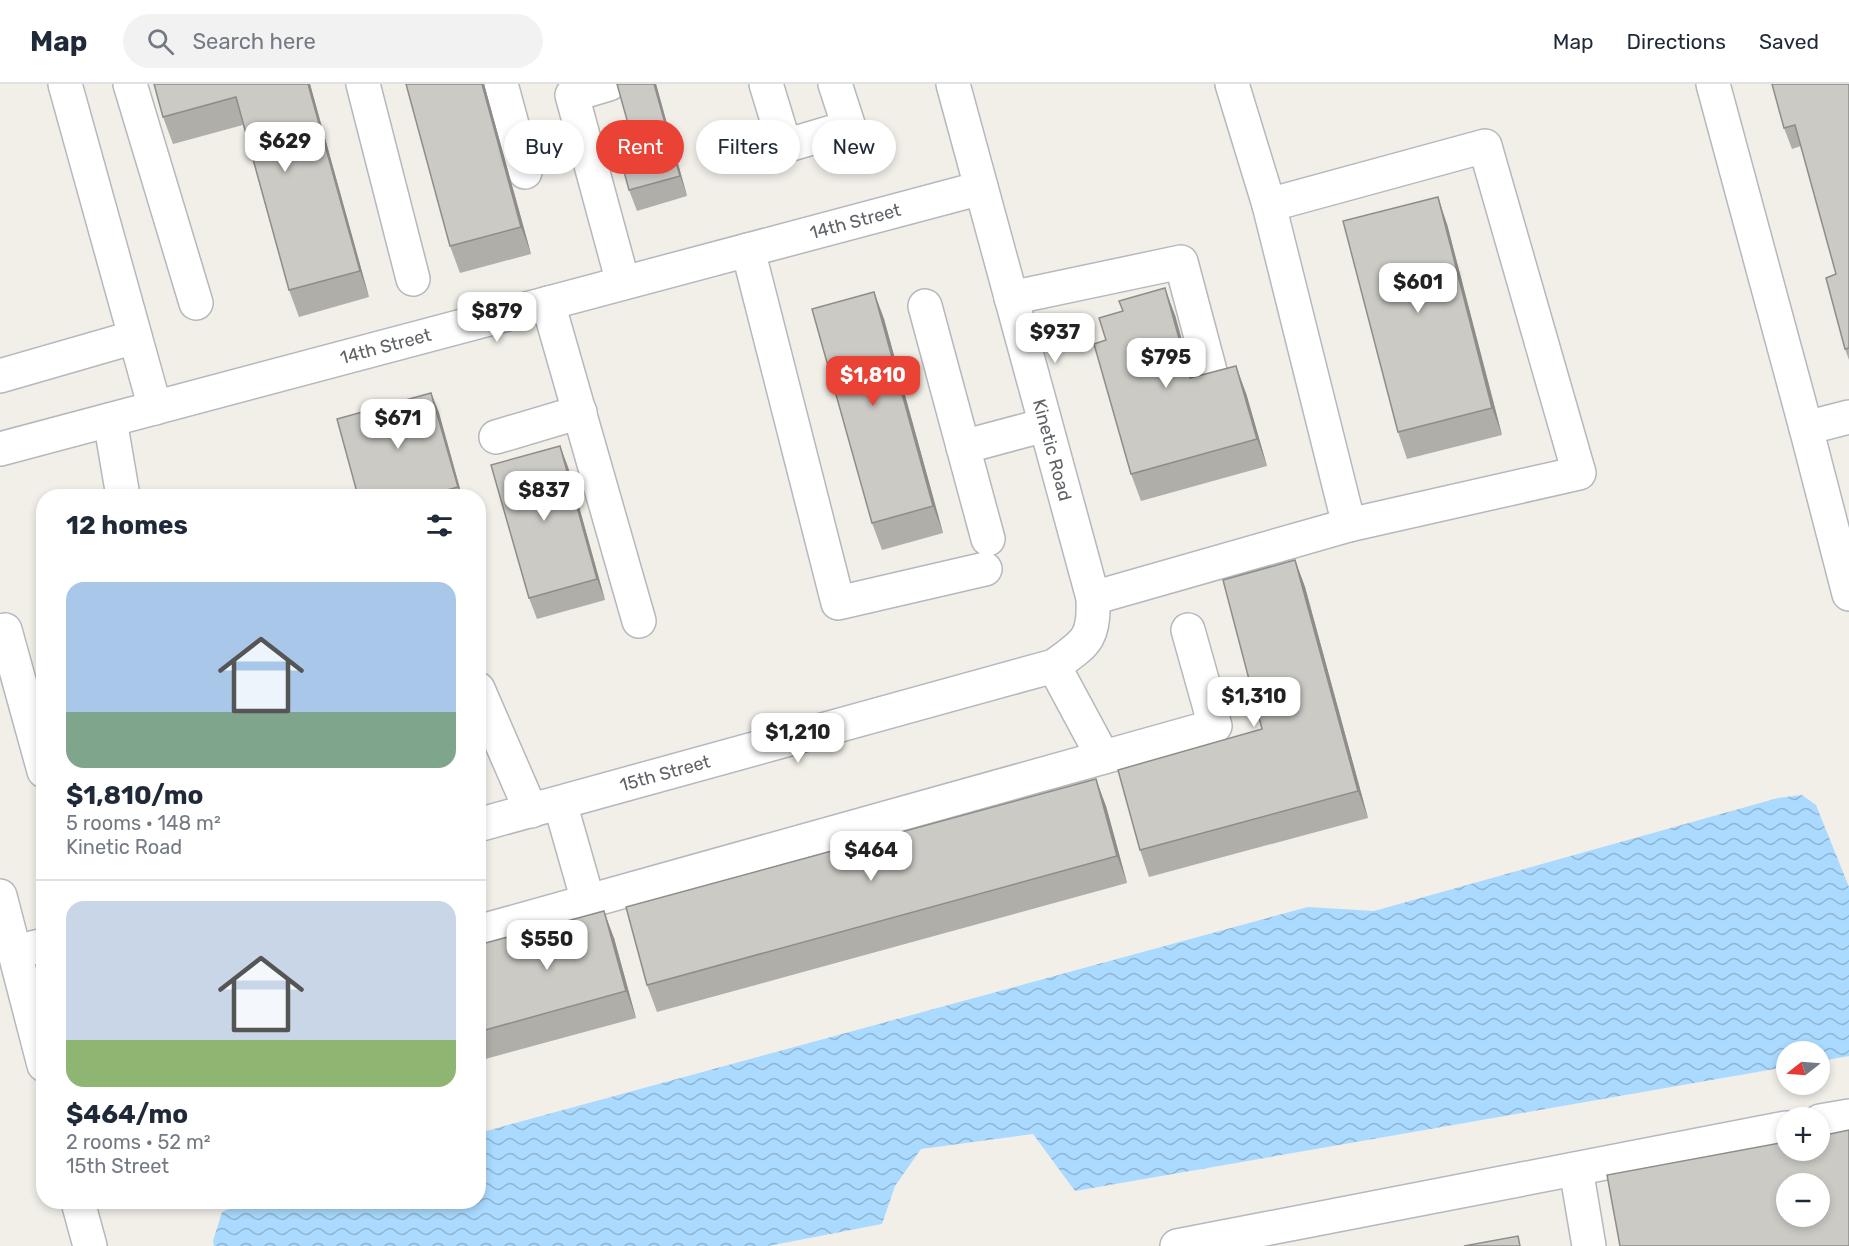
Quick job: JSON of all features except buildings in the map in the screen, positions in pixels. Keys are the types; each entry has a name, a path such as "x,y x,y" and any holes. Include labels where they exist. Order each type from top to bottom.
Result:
{"street":[{"path":"65,84 154,408"},
{"path":"130,84 195,303"},
{"path":"363,84 413,279"},
{"path":"501,84 511,120"},
{"path":"609,84 572,94 622,283"},
{"path":"766,84 786,146 849,127 835,84"},
{"name":"Kinetic Road","path":"953,84 1093,598 1094,621 1086,641"},
{"path":"1232,84 1269,205 1349,525"},
{"path":"1713,84 1849,594"},
{"path":"1093,598 1349,525 1579,473 1485,146 1269,205"},
{"name":"14th Street","path":"0,449 981,188"},
{"path":"748,250 838,603 987,554 963,447 925,306"},
{"path":"1011,298 1181,262 1214,386"},
{"path":"548,303 639,621"},
{"path":"0,376 135,337"},
{"path":"496,437 580,412"},
{"path":"1806,428 1849,417"},
{"path":"110,420 122,489"},
{"path":"963,447 1046,425"},
{"path":"6,630 13,708 36,755"},
{"path":"486,930 1215,726 1188,630"},
{"name":"15th Street","path":"486,823 1054,666 1086,641"},
{"path":"1054,666 1103,757"},
{"path":"486,703 545,807 588,901"},
{"path":"0,896 29,948 12,994 36,1047"},
{"path":"1830,1119 1849,1116"},
{"path":"1177,1246 1776,1130"},
{"path":"1576,1169 1589,1246"},
{"path":"80,1209 90,1246"}],"water":[{"path":"1802,795 1816,805 1849,887 1849,1056 1830,1059 1830,1041 1776,1041 1776,1069 1075,1191 1033,1134 921,1149 895,1186 882,1224 768,1246 214,1246 213,1241 222,1212 229,1209 486,1209 486,1131 1308,907 1374,911 1778,798"}]}
